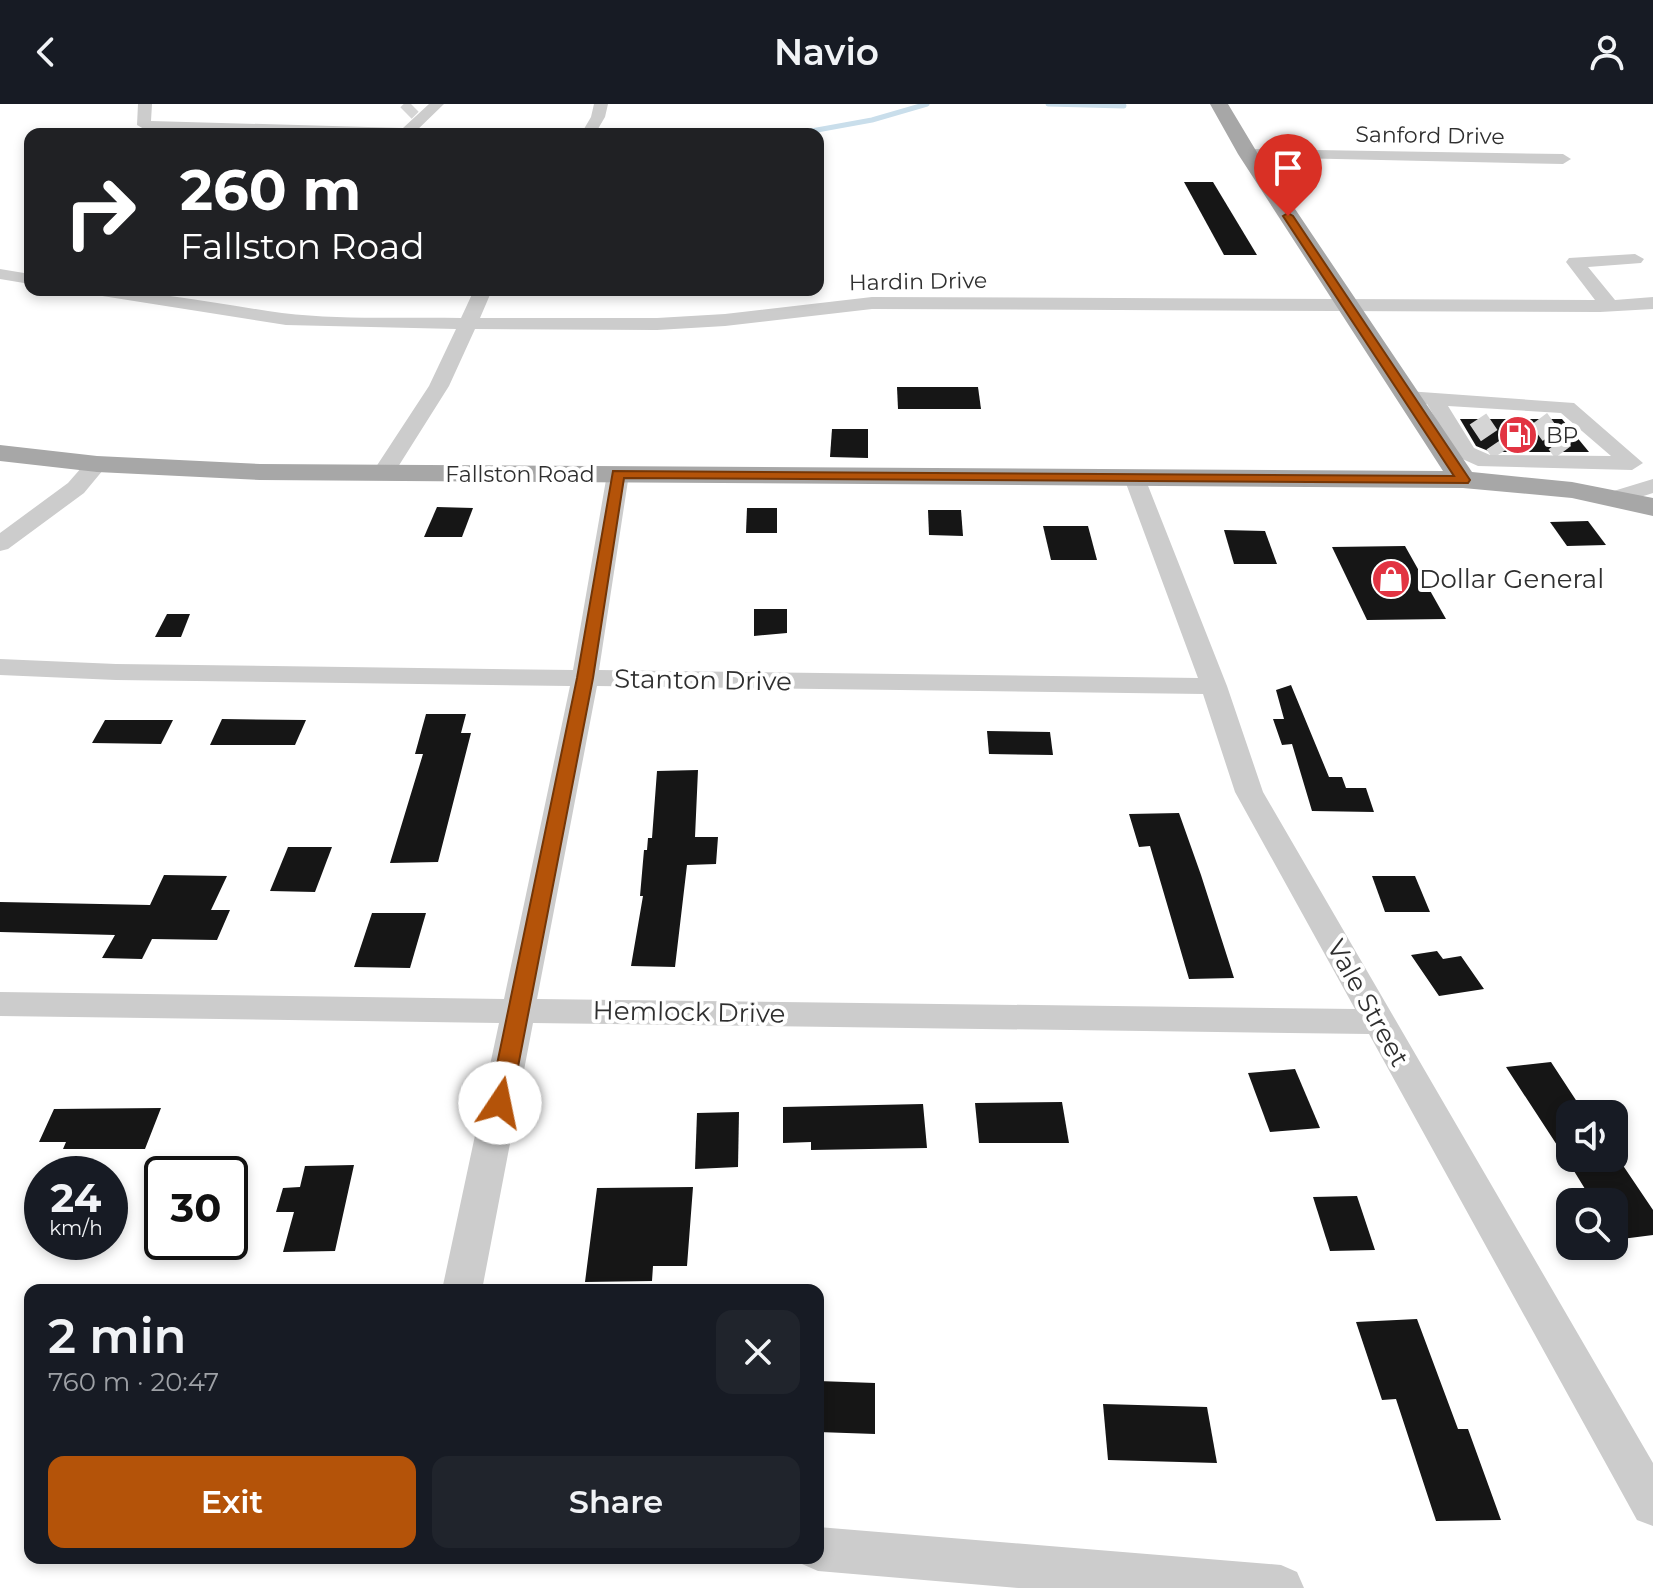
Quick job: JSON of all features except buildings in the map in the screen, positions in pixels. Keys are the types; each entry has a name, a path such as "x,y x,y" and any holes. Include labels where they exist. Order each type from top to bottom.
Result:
{"main road":[{"path":"1219,104 1248,154 1463,480"},
{"name":"Fallston Road","path":"0,453 97,464 260,472 1463,480 1508,466 1582,492 1653,507"}],"street":[{"path":"139,128 145,104"},
{"path":"415,111 437,104"},
{"path":"592,128 601,104"},
{"path":"139,128 144,125 205,128"},
{"name":"Sanford Drive","path":"1248,154 1563,159"},
{"path":"1600,306 1606,300 1575,262 1635,259"},
{"path":"0,274 24,278"},
{"name":"Hardin Drive","path":"135,296 286,319 366,323 657,324 725,320 872,303 1600,306 1653,303"},
{"path":"383,473 439,386 480,296"},
{"path":"1464,401 1479,381 1529,390 1567,407 1632,463 1653,473"},
{"path":"1407,397 1464,401 1534,412 1567,407"},
{"path":"1434,399 1466,452 1486,461 1508,466 1568,457 1632,463"},
{"path":"1464,401 1478,419"},
{"path":"1432,434 1457,436"},
{"path":"1568,457 1582,492"},
{"path":"0,544 76,488 97,464"},
{"path":"463,1284 585,678 618,474"},
{"name":"Vale Street","path":"1135,478 1214,686 1249,792 1653,1505"},
{"path":"1615,498 1653,486"},
{"name":"Stanton Drive","path":"0,667 116,672 1214,686"},
{"name":"Hemlock Drive","path":"0,1004 1378,1022"},
{"path":"824,1550 1281,1588"}],"waterway":[{"path":"824,129 872,120 927,104"},
{"path":"1048,104 1124,106"}],"tunnel":[{"path":"406,113 413,106"},
{"path":"1478,419 1501,453"},
{"path":"1539,419 1563,452"}],"place":[{"name":"BP","path":"1518,435"},
{"name":"Dollar General","path":"1391,579"}],"route":[{"path":"500,1103 585,678 618,474 1463,480 1288,216"}]}
